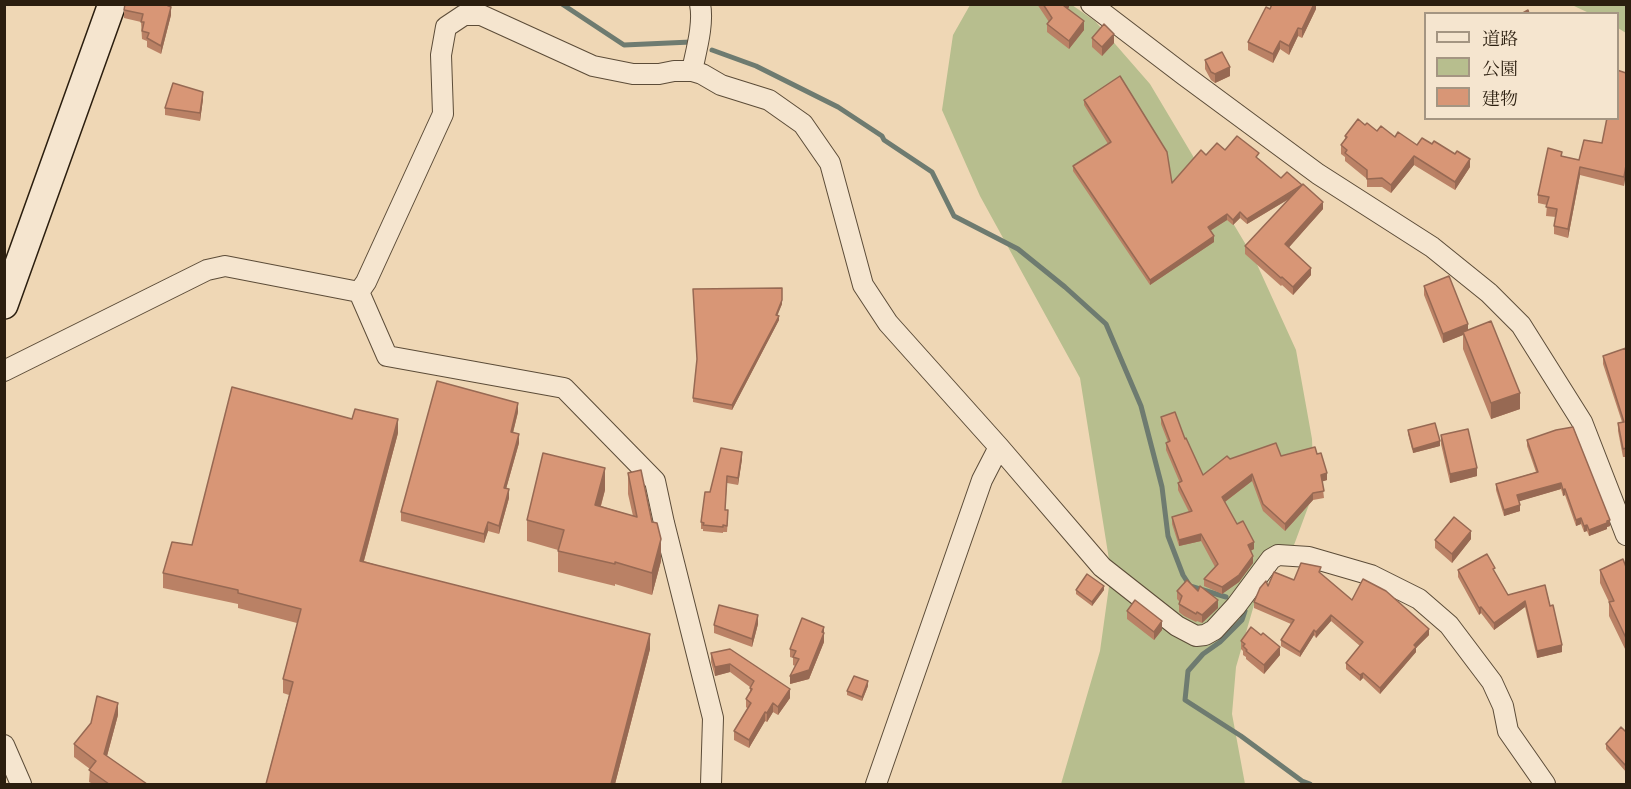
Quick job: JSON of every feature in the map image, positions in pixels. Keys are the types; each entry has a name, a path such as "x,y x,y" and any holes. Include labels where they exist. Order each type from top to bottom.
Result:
{"street":[{"path":"4,305 112,4"},
{"path":"692,70 699,38 700,4"},
{"path":"1091,4 1318,174 1432,246 1497,301 1521,325 1582,422 1626,535"},
{"path":"359,292 366,282 443,114 441,55 446,27 464,15 481,15 592,66 633,74 692,70 721,85 770,100 803,124 830,163 863,285 888,323 1102,567 1176,626 1196,636 1205,635 1214,630 1236,606 1271,559 1278,555 1309,557 1371,575 1419,599 1449,625 1492,682 1503,706 1508,731 1545,784"},
{"path":"4,371 207,270 225,266 359,292"},
{"path":"359,292 387,356 564,388 655,481 713,718 711,784"},
{"path":"876,784 982,480 999,447"},
{"path":"4,745 21,784"}],"green space":[{"path":"970,5 1072,5 1095,21 1150,84 1255,260 1296,350 1312,439 1314,491 1294,545 1256,598 1236,667 1232,714 1245,784 1061,784 1100,651 1111,572 1080,378 980,196 942,110 953,35"},
{"path":"1572,5 1626,5 1626,33 1619,29 1619,12 1587,12"}],"building":[{"path":"125,4 164,4 171,7 161,46 147,38 149,33 142,31 143,14 124,10"},
{"path":"1043,4 1065,4 1064,6 1084,21 1069,41 1047,24 1052,18"},
{"path":"1272,4 1314,4 1302,29 1298,28 1289,46 1280,41 1273,54 1248,42 1266,7 1270,9"},
{"path":"1104,24 1114,34 1102,47 1092,38"},
{"path":"1222,52 1230,67 1215,74 1211,72 1205,60"},
{"path":"1619,71 1626,73 1624,177 1580,167 1568,229 1554,226 1557,209 1546,207 1549,197 1538,195 1548,148 1562,152 1561,156 1579,160 1584,140 1602,143 1607,120 1619,120"},
{"path":"1120,76 1167,152 1172,183 1201,150 1206,155 1217,143 1225,150 1237,136 1259,153 1256,157 1281,178 1287,172 1302,185 1247,219 1240,212 1233,220 1227,214 1208,227 1214,236 1150,280 1073,166 1111,142 1084,100"},
{"path":"173,83 203,92 200,113 165,108"},
{"path":"1358,119 1377,131 1381,126 1395,137 1398,132 1417,145 1422,138 1432,144 1434,141 1455,154 1457,151 1470,159 1455,182 1414,156 1391,185 1382,178 1367,179 1367,170 1345,153 1347,150 1341,145"},
{"path":"1303,184 1323,202 1285,244 1311,268 1293,287 1245,246"},
{"path":"1449,276 1468,324 1443,334 1424,286"},
{"path":"782,288 782,300 776,315 779,316 732,405 693,398 697,359 693,289"},
{"path":"1491,321 1520,393 1491,403 1463,332"},
{"path":"1626,348 1626,448 1623,449 1618,423 1624,422 1603,356"},
{"path":"437,381 518,403 511,432 519,434 504,488 509,489 499,526 488,522 484,534 401,512"},
{"path":"232,387 352,419 355,409 398,419 360,561 650,634 611,784 266,784 293,682 283,679 301,609 238,593 238,590 163,573 172,542 192,545"},
{"path":"1175,412 1185,439 1203,475 1227,456 1230,459 1276,443 1281,456 1315,447 1317,454 1321,453 1327,473 1321,475 1324,491 1313,493 1285,524 1263,504 1252,474 1222,497 1237,524 1243,521 1254,542 1248,545 1253,556 1239,575 1222,587 1204,579 1218,564 1201,534 1179,540 1172,517 1192,511 1178,483 1182,481 1166,443 1170,441 1161,417"},
{"path":"1435,423 1440,441 1413,449 1408,430"},
{"path":"1573,427 1610,520 1589,530 1587,525 1584,526 1581,518 1576,520 1561,483 1517,495 1520,505 1504,510 1496,484 1538,472 1527,440"},
{"path":"1468,429 1477,468 1450,474 1441,435"},
{"path":"721,448 742,452 738,478 727,476 725,510 728,510 727,526 703,525 704,523 701,522 705,492 710,492"},
{"path":"543,453 605,468 595,505 637,517 628,473 641,470 652,522 657,523 661,539 652,573 615,562 615,564 558,551 564,530 527,520"},
{"path":"1454,517 1471,531 1452,554 1435,540"},
{"path":"1487,554 1508,595 1545,585 1550,606 1553,605 1562,645 1537,651 1525,601 1494,623 1481,607 1479,608 1458,570"},
{"path":"1623,559 1626,567 1626,638 1609,602 1614,601 1600,570"},
{"path":"1301,563 1321,567 1319,572 1352,600 1363,579 1386,591 1429,629 1380,688 1363,673 1360,675 1346,663 1363,642 1331,615 1316,632 1314,630 1300,652 1281,640 1294,620 1254,602 1266,581 1268,586 1274,572 1294,580"},
{"path":"1087,574 1104,586 1092,602 1076,590"},
{"path":"1187,580 1198,591 1200,586 1218,600 1202,615 1179,604 1182,596 1177,591"},
{"path":"1135,600 1162,621 1154,632 1127,611"},
{"path":"719,605 758,615 752,639 714,625"},
{"path":"802,618 824,627 822,632 824,633 809,670 790,676 799,659 793,657 796,651 790,649"},
{"path":"1251,627 1261,635 1263,633 1280,647 1264,665 1246,651 1243,646 1245,644 1241,641"},
{"path":"730,649 790,689 778,707 773,703 767,713 765,712 749,740 734,731 751,703 746,699 754,681 730,664 715,667 711,653"},
{"path":"854,676 868,681 862,697 847,691"},
{"path":"97,696 118,703 104,754 147,784 109,784 89,770 96,761 74,744 91,723"},
{"path":"1621,727 1626,732 1626,766 1606,744"}],"waterway":[{"path":"562,4 624,45 691,42"},
{"path":"712,50 756,66 838,107 882,136 884,140 932,172 954,216 1018,249 1106,324 1141,406 1162,487 1168,536 1183,575 1190,586 1226,597"},
{"path":"1245,611 1242,620 1220,642 1203,654 1188,671 1185,700 1241,736 1302,781 1310,784"}]}
